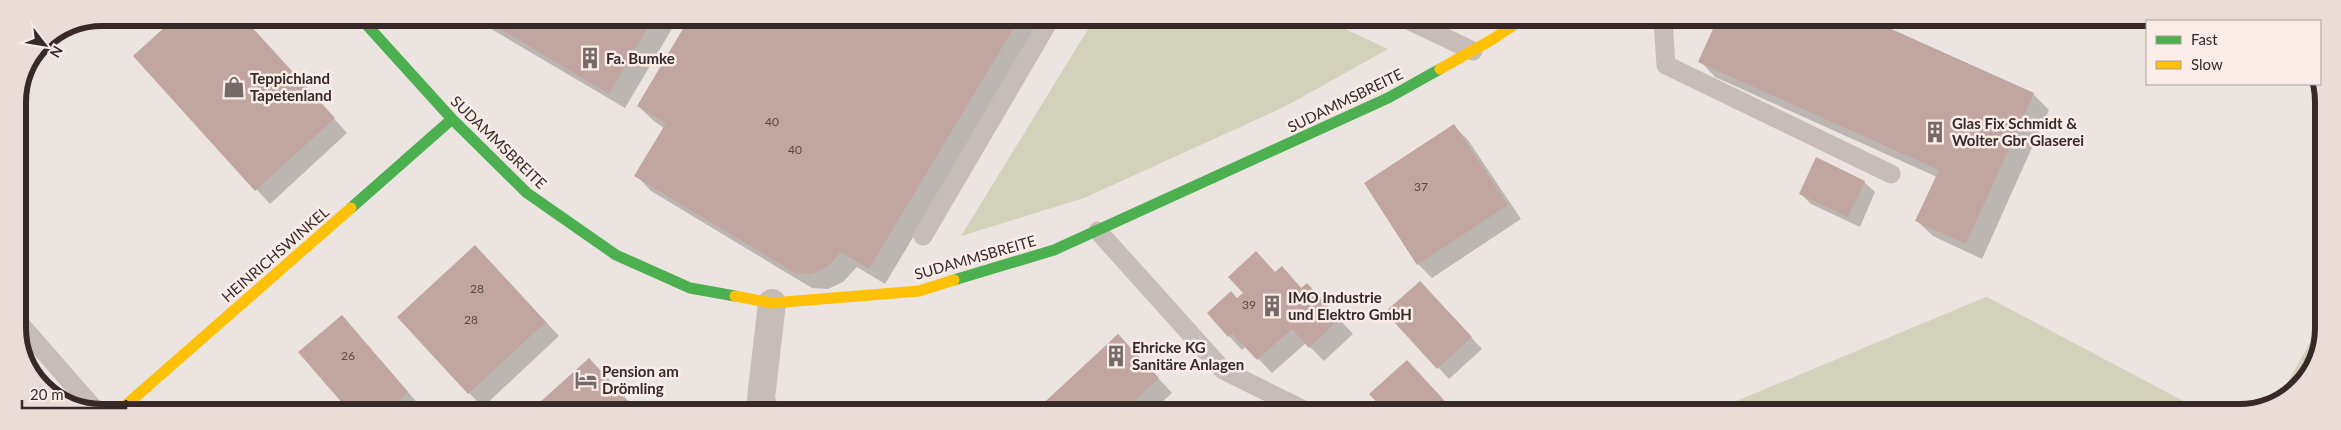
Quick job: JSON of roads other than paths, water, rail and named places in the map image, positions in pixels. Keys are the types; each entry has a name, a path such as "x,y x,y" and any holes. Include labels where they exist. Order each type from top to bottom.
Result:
{"street":[{"name":"SUDAMMSBREITE","path":"368,26 452,119 527,193 616,255 690,288 772,303 919,291 1054,250 1388,98 1473,51 1512,26"},
{"name":"HEINRICHSWINKEL","path":"127,404 452,119"},
{"path":"763,404 761,398 772,303"}],"lane":[{"path":"923,236 1046,26"},
{"path":"1421,26 1473,51"},
{"path":"1663,26 1666,65 1891,174"},
{"path":"1098,230 1223,370 1292,404"},
{"path":"26,331 89,402"}],"place":[{"name":"Fa. Bumke","path":"590,58"},
{"name":"Teppichland Tapetenland","path":"234,87"},
{"name":"Glas Fix Schmidt & Wolter Gbr Glaserei","path":"1935,132"},
{"name":"IMO Industrie und Elektro GmbH","path":"1272,306"},
{"name":"Ehricke KG Sanitäre Anlagen","path":"1116,356"},
{"name":"Pension am Drömling","path":"586,380"}]}
